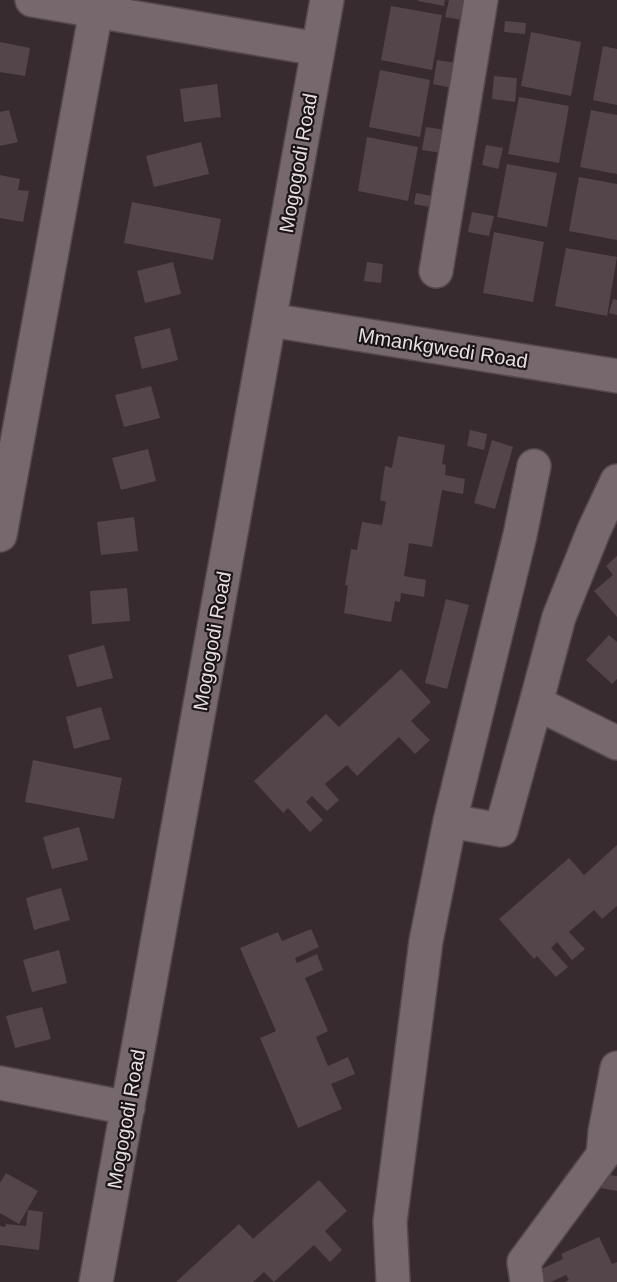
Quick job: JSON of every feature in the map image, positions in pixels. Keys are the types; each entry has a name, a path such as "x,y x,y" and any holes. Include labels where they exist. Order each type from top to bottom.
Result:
{"street":[{"path":"32,0 318,49"},
{"name":"Mogogodi Road","path":"96,1282 327,0"},
{"path":"436,271 481,0"},
{"path":"0,535 96,11"},
{"name":"Mmankgwedi Road","path":"270,320 617,376"},
{"path":"393,1282 390,1222 426,941 450,821 520,535 534,466"},
{"path":"450,821 501,830 559,617 594,530 617,481"},
{"path":"536,703 617,743"},
{"path":"527,1282 524,1262 603,1155 617,1068"},
{"path":"0,1083 128,1108"}],"building":[{"path":"418,0 445,0 444,6"},
{"path":"449,0 466,0 462,20 445,17"},
{"path":"391,6 442,15 432,70 381,60"},
{"path":"505,21 526,23 525,34 504,32"},
{"path":"531,32 581,42 571,96 521,86"},
{"path":"0,42 30,48 25,76 0,72"},
{"path":"603,46 617,49 617,105 593,100"},
{"path":"437,60 456,63 452,88 433,84"},
{"path":"380,70 430,80 420,137 369,127"},
{"path":"494,76 517,78 515,102 492,99"},
{"path":"217,84 221,117 184,122 180,89"},
{"path":"519,97 569,106 559,163 508,154"},
{"path":"9,110 18,142 0,146 0,112"},
{"path":"591,110 617,115 617,174 580,167"},
{"path":"426,127 446,130 442,153 422,150"},
{"path":"367,137 418,147 408,201 358,191"},
{"path":"201,142 209,174 154,187 146,156"},
{"path":"486,145 503,148 498,169 482,165"},
{"path":"507,164 557,173 547,227 497,217"},
{"path":"0,175 20,179 18,190 29,191 23,222 0,218"},
{"path":"579,177 617,184 617,240 569,231"},
{"path":"416,193 437,197 435,208 414,204"},
{"path":"132,202 221,219 213,260 124,243"},
{"path":"472,212 494,216 489,236 468,232"},
{"path":"494,232 544,242 533,302 483,293"},
{"path":"566,248 617,257 607,316 555,306"},
{"path":"173,262 181,294 145,303 137,271"},
{"path":"367,262 383,264 381,283 364,281"},
{"path":"613,299 617,300 617,315 609,313"},
{"path":"170,328 178,360 142,369 134,337"},
{"path":"151,386 160,418 124,427 115,395"},
{"path":"470,430 487,434 484,450 467,446"},
{"path":"398,436 445,445 442,464 446,465 445,475 465,479 463,494 442,490 432,547 409,543 404,576 426,580 424,597 401,593 400,602 395,601 391,622 344,613 348,586 345,585 351,549 357,550 362,522 382,525 386,502 380,500 385,466 392,468"},
{"path":"492,440 513,447 495,509 474,503"},
{"path":"148,449 156,481 121,490 112,458"},
{"path":"134,517 138,551 101,555 97,522"},
{"path":"617,556 617,617 594,591 613,575 606,566"},
{"path":"127,588 130,621 92,624 90,591"},
{"path":"446,599 469,605 447,689 425,683"},
{"path":"609,635 617,642 617,679 612,684 586,660"},
{"path":"104,645 113,678 77,687 68,655"},
{"path":"401,669 431,702 411,721 430,740 415,754 399,737 357,776 347,765 325,784 339,800 327,811 312,796 306,802 323,820 310,832 288,808 283,813 254,781 326,714 339,727"},
{"path":"101,707 110,739 74,749 66,717"},
{"path":"33,760 122,778 114,819 25,802"},
{"path":"79,827 88,860 52,869 43,837"},
{"path":"617,845 617,906 602,919 594,910 569,932 585,949 572,960 557,942 551,948 568,967 556,977 537,956 534,959 499,919 569,858 584,875"},
{"path":"61,888 70,920 34,930 26,898"},
{"path":"311,929 319,947 295,958 297,963 317,954 323,970 305,978 328,1031 316,1037 328,1066 348,1057 355,1074 331,1084 342,1109 298,1128 260,1038 276,1031 240,948 278,932 282,941"},
{"path":"59,950 67,983 32,992 23,960"},
{"path":"42,1007 51,1039 15,1048 6,1016"},
{"path":"6,1173 38,1191 19,1224 0,1213 0,1183"},
{"path":"603,1174 617,1176 617,1191 601,1188"},
{"path":"319,1180 347,1211 325,1231 342,1250 330,1262 314,1245 274,1282 264,1272 253,1282 176,1282 239,1224 253,1239"},
{"path":"28,1210 43,1212 39,1250 0,1245 0,1226 5,1227 6,1224 26,1226"},
{"path":"599,1237 612,1264 617,1262 617,1282 565,1282 569,1280 566,1275 551,1282 532,1282 528,1275 563,1259 561,1254"}]}
